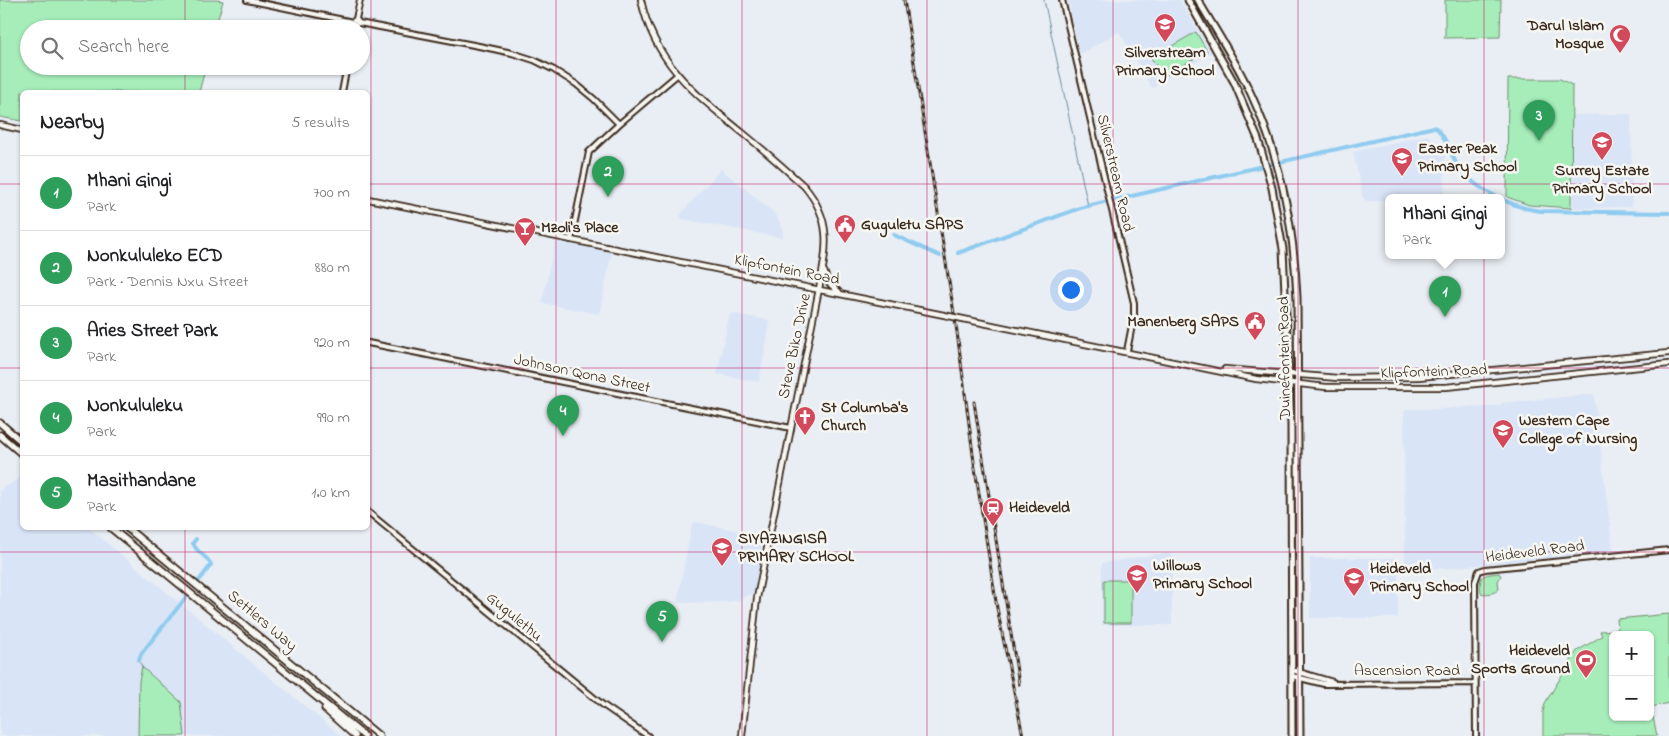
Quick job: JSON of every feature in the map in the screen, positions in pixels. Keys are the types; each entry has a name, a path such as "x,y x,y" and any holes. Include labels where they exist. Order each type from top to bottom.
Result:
{"highway":[{"path":"0,423 20,440"},
{"path":"0,435 20,452"},
{"name":"Settlers Way","path":"113,530 364,736"},
{"name":"Settlers Way","path":"128,530 379,736"},
{"path":"241,636 355,736"}],"main road":[{"name":"Steve Biko Drive","path":"641,0 655,41 677,75 711,107 800,182 811,194 823,218 826,234 826,250 820,289 756,605 742,736"},
{"name":"Duinefontein Road","path":"1188,0 1234,82 1252,122 1268,170 1285,263 1291,424 1292,736"},
{"name":"Duinefontein Road","path":"1198,0 1251,93 1274,155 1289,215 1297,298 1300,736"},
{"path":"0,125 20,130"},
{"name":"Klipfontein Road","path":"370,199 1201,366 1256,379 1334,387 1446,387 1669,364"},
{"path":"824,267 827,281 839,293"},
{"name":"Klipfontein Road","path":"1201,366 1297,376 1354,379 1419,377 1669,353"}],"street":[{"path":"247,0 342,20"},
{"path":"357,20 360,0"},
{"name":"Silverstream Road","path":"1062,0 1134,303 1134,315 1127,351"},
{"path":"370,26 492,48 534,60 576,84 619,124"},
{"path":"342,90 345,75"},
{"path":"571,240 589,152 677,75"},
{"name":"Johnson Qona Street","path":"370,343 791,428"},
{"name":"Gugulethu","path":"370,514 596,700 648,736"},
{"name":"Heideveld Road","path":"1476,736 1475,582 1477,574 1481,570 1669,550"},
{"name":"Ascension Road","path":"1292,670 1338,684"},
{"name":"Ascension Road","path":"1292,676 1322,683 1338,684 1475,684"}],"shaded area":[{"name":"Silverstream Primary School","path":"1068,0 1180,0 1211,53 1152,88 1119,32 1080,54"},
{"name":"Surrey Estate Primary School","path":"1631,114 1632,207 1573,208 1571,115"},
{"name":"Easter Peak Primary School","path":"1428,135 1445,155 1444,194 1385,194 1385,201 1367,201 1363,198 1353,152"},
{"path":"721,169 774,213 783,231 783,238 682,219 680,215"},
{"path":"555,242 612,251 599,314 542,303"},
{"path":"730,313 768,320 770,323 759,382 717,374"},
{"name":"Western Cape College of Nursing","path":"1594,394 1613,551 1447,568 1405,568 1404,412 1407,409 1444,409 1476,406 1477,408 1500,405 1502,403"},
{"path":"20,476 20,530 91,530 341,736 0,736 0,490"},
{"name":"SIYAZINGISA PRIMARY SCHOOL","path":"695,522 763,536 765,541 754,594 745,596 740,600 727,602 677,603 692,524"},
{"name":"Willows Primary School","path":"1170,554 1172,557 1172,625 1102,625 1102,563"},
{"name":"Heideveld Primary School","path":"1310,558 1395,558 1398,561 1398,618 1310,618"}],"green space":[{"path":"0,0 223,1 218,20 20,20 20,75 204,75 200,90 20,90 20,121 0,117"},
{"path":"1445,0 1501,0 1500,37 1444,38"},
{"path":"1196,32 1207,51 1163,77 1151,58"},
{"path":"1508,79 1560,79 1572,85 1571,208 1529,205 1507,197"},
{"path":"1499,573 1501,576 1498,581 1499,589 1495,592 1481,593 1481,579 1485,575"},
{"path":"1104,580 1131,580 1131,623 1104,623"},
{"name":"Heideveld Sports Ground","path":"1669,614 1669,703 1654,706 1654,631 1609,631 1609,721 1654,721 1657,736 1543,736 1545,703 1577,651 1602,636 1600,631 1618,630 1617,619"},
{"path":"142,667 181,702 185,736 138,736 139,681"}],"waterway":[{"path":"1044,0 1088,206"},
{"path":"1114,200 1434,127 1441,133 1458,166 1474,182 1492,194"},
{"path":"1505,200 1542,211 1669,213"},
{"path":"958,253 1080,208 1104,202"},
{"path":"894,235 940,256"},
{"path":"196,539 193,543 211,565 198,582"},
{"path":"139,660 141,654 187,596"},
{"path":"139,660 142,667"}],"railway":[{"path":"904,0 957,332 974,462 997,608 1023,736"},
{"path":"974,402 1019,684"}],"place":[{"name":"Silverstream Primary School","path":"1165,43"},
{"name":"Darul Islam Mosque","path":"1620,54"},
{"name":"Aries Street Park","path":"1539,141"},
{"name":"Surrey Estate Primary School","path":"1602,161"},
{"name":"Easter Peak Primary School","path":"1402,177"},
{"name":"Nonkululeko ECD","path":"608,197"},
{"name":"Guguletu SAPS","path":"845,244"},
{"name":"Mzoli's Place","path":"525,247"},
{"name":"Mhani Gingi","path":"1445,317"},
{"name":"Manenberg SAPS","path":"1255,341"},
{"name":"Nonkululeku","path":"563,436"},
{"name":"St Columba's Church","path":"805,436"},
{"name":"Western Cape College of Nursing","path":"1503,449"},
{"name":"Heideveld","path":"993,527"},
{"name":"SIYAZINGISA PRIMARY SCHOOL","path":"722,567"},
{"name":"Willows Primary School","path":"1137,594"},
{"name":"Heideveld Primary School","path":"1354,597"},
{"name":"Masithandane","path":"662,642"},
{"name":"Heideveld Sports Ground","path":"1586,679"}]}
